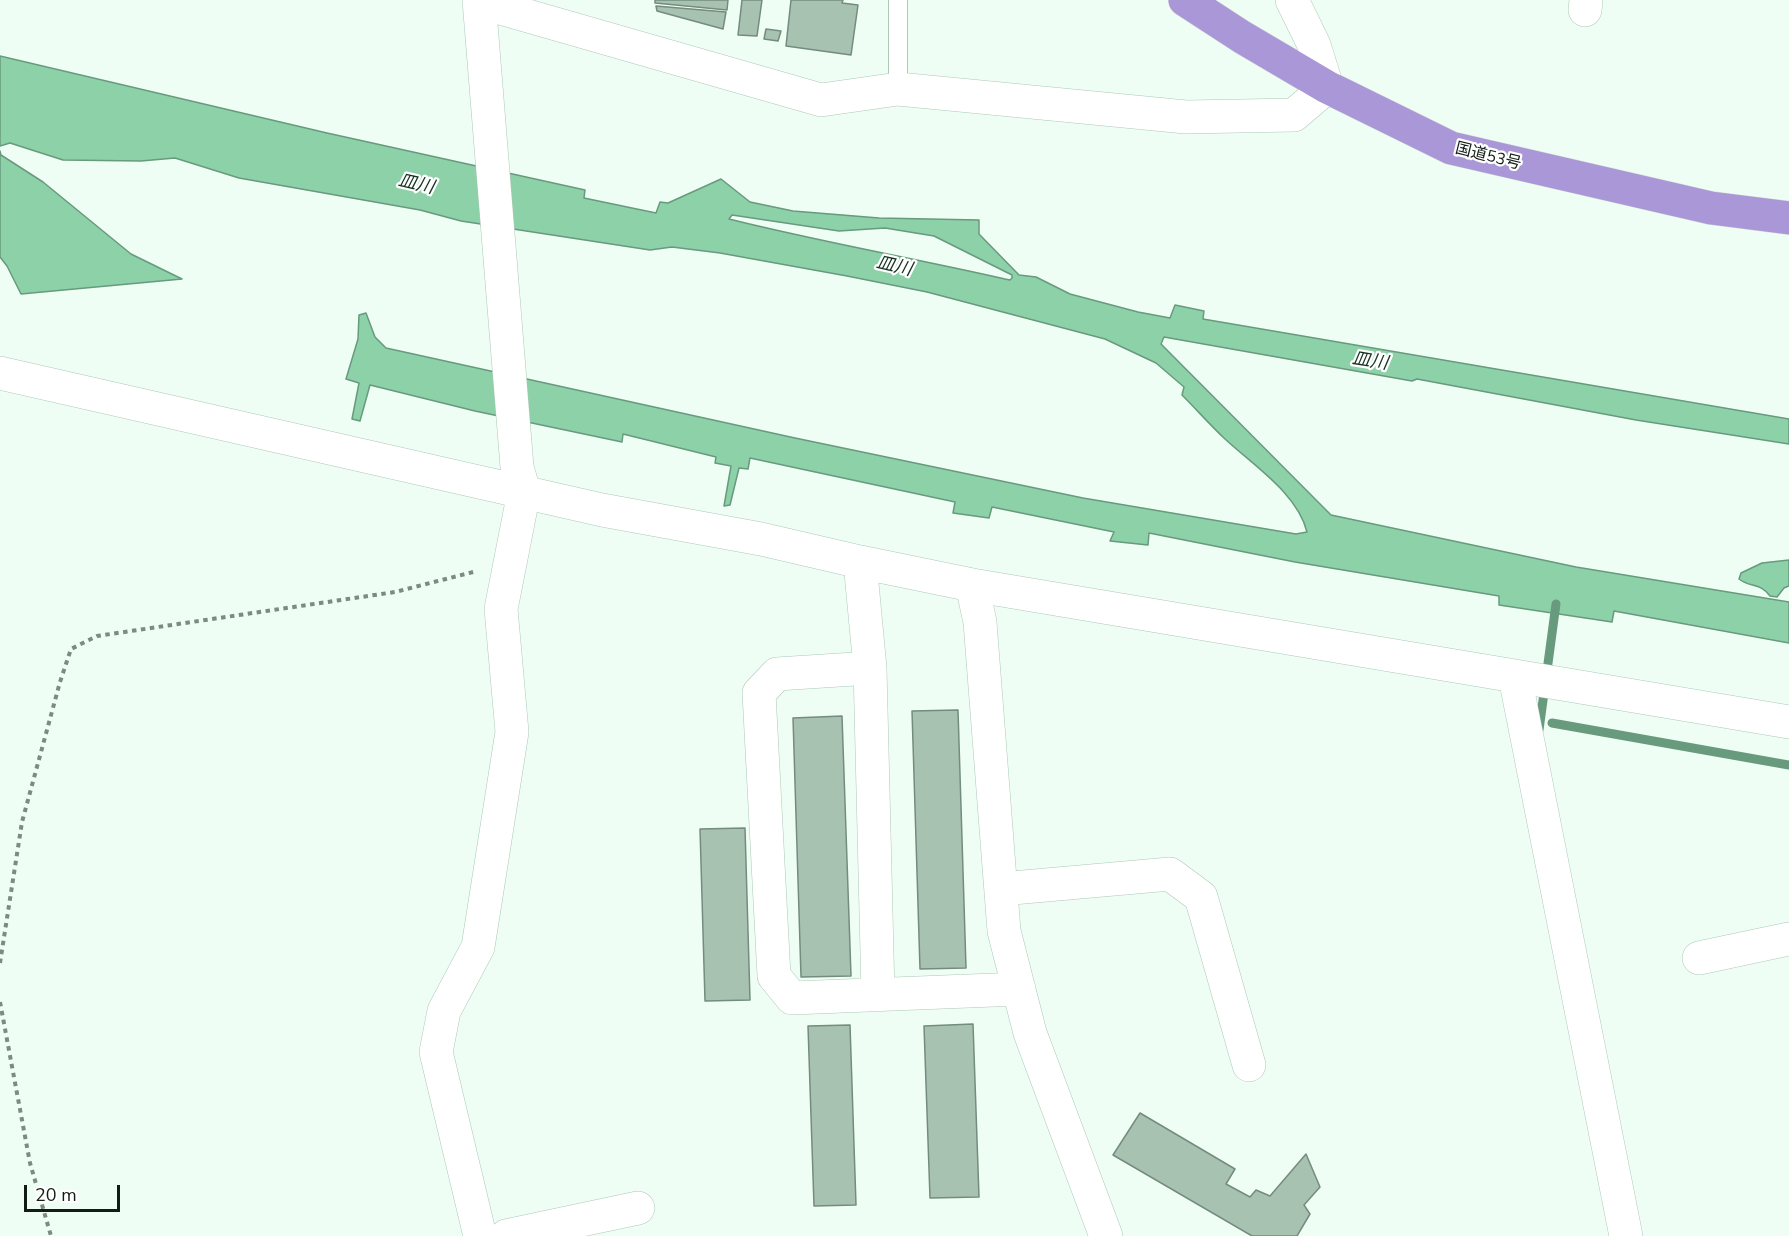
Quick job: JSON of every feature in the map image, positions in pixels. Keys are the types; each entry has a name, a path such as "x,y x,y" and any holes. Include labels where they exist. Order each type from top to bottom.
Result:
{"highway":[{"name":"国道53号","path":"1185,0 1327,87 1451,148 1711,208 1789,218"}],"street":[{"path":"480,1236 436,1052 444,1011 478,947 512,732 501,609 510,562 520,480 479,1 821,100 898,89 1186,117 1294,115 1327,87 1314,45 1292,0"},
{"path":"0,373 520,480 602,510 761,539 972,585 1789,722"},
{"path":"860,562 870,668 878,994"},
{"path":"972,585 980,622 1004,931 1030,1033 1107,1236"},
{"path":"870,668 777,674 759,693 774,976 792,998 1019,989"},
{"path":"1515,677 1626,1236"},
{"path":"1000,889 1170,874 1201,897 1249,1065"},
{"path":"1699,958 1789,939"},
{"path":"506,1236 638,1208"}],"lane":[{"path":"898,0 898,89"}],"path":[{"path":"0,963 22,822 60,682 71,650 97,636 395,592 510,562"},
{"path":"0,1002 30,1163 51,1236"}],"water":[{"name":"皿川","path":"0,56 327,133 585,190 584,198 656,213 660,202 668,203 721,179 750,202 793,211 879,218 979,220 979,234 1019,275 1036,277 1070,294 1138,312 1170,318 1175,305 1204,311 1203,319 1789,419 1789,444 1636,420 1417,379 1412,381 1164,337 1161,344 1331,515 1576,567 1789,602 1789,643 1614,611 1612,622 1499,605 1499,596 1295,562 1149,533 1148,545 1110,541 1114,532 992,507 989,518 953,513 955,502 750,458 748,469 739,468 730,505 724,506 731,466 715,463 716,457 623,434 622,442 475,411 370,385 360,421 352,419 359,383 346,379 358,339 359,315 366,313 375,337 386,348 795,438 1083,498 1296,534 1307,532 1302,518 1284,493 1225,439 1182,395 1184,387 1156,363 1105,339 927,292 720,253 672,247 650,250 461,221 420,210 239,178 175,158 141,161 63,160 10,143 0,146","holes":["732,215 839,231 885,228 934,236 1012,275 1012,278 1005,279 729,219"]},
{"path":"0,151 1,155 43,182 131,254 182,279 21,294 0,257"},
{"path":"1789,560 1789,586 1784,588 1777,597 1770,596 1759,587 1739,579 1741,573 1762,563"}],"building":[{"path":"655,0 728,0 727,10 655,3"},
{"path":"742,0 762,0 757,36 738,35"},
{"path":"791,0 843,0 842,3 858,5 851,55 786,46"},
{"path":"656,6 726,12 723,29 657,11"},
{"path":"766,29 781,31 778,41 764,39"},
{"path":"958,710 966,968 920,969 912,711"},
{"path":"842,716 851,976 801,977 793,718"},
{"path":"745,828 750,1000 705,1001 700,829"},
{"path":"973,1024 979,1197 930,1198 924,1026"},
{"path":"850,1025 856,1205 814,1206 808,1026"},
{"path":"1140,1113 1235,1169 1226,1184 1250,1197 1256,1190 1270,1196 1306,1154 1320,1187 1304,1205 1310,1214 1297,1236 1252,1236 1113,1155"}],"waterway":[{"path":"1539,730 1556,604"},
{"path":"1552,723 1789,765"}]}
